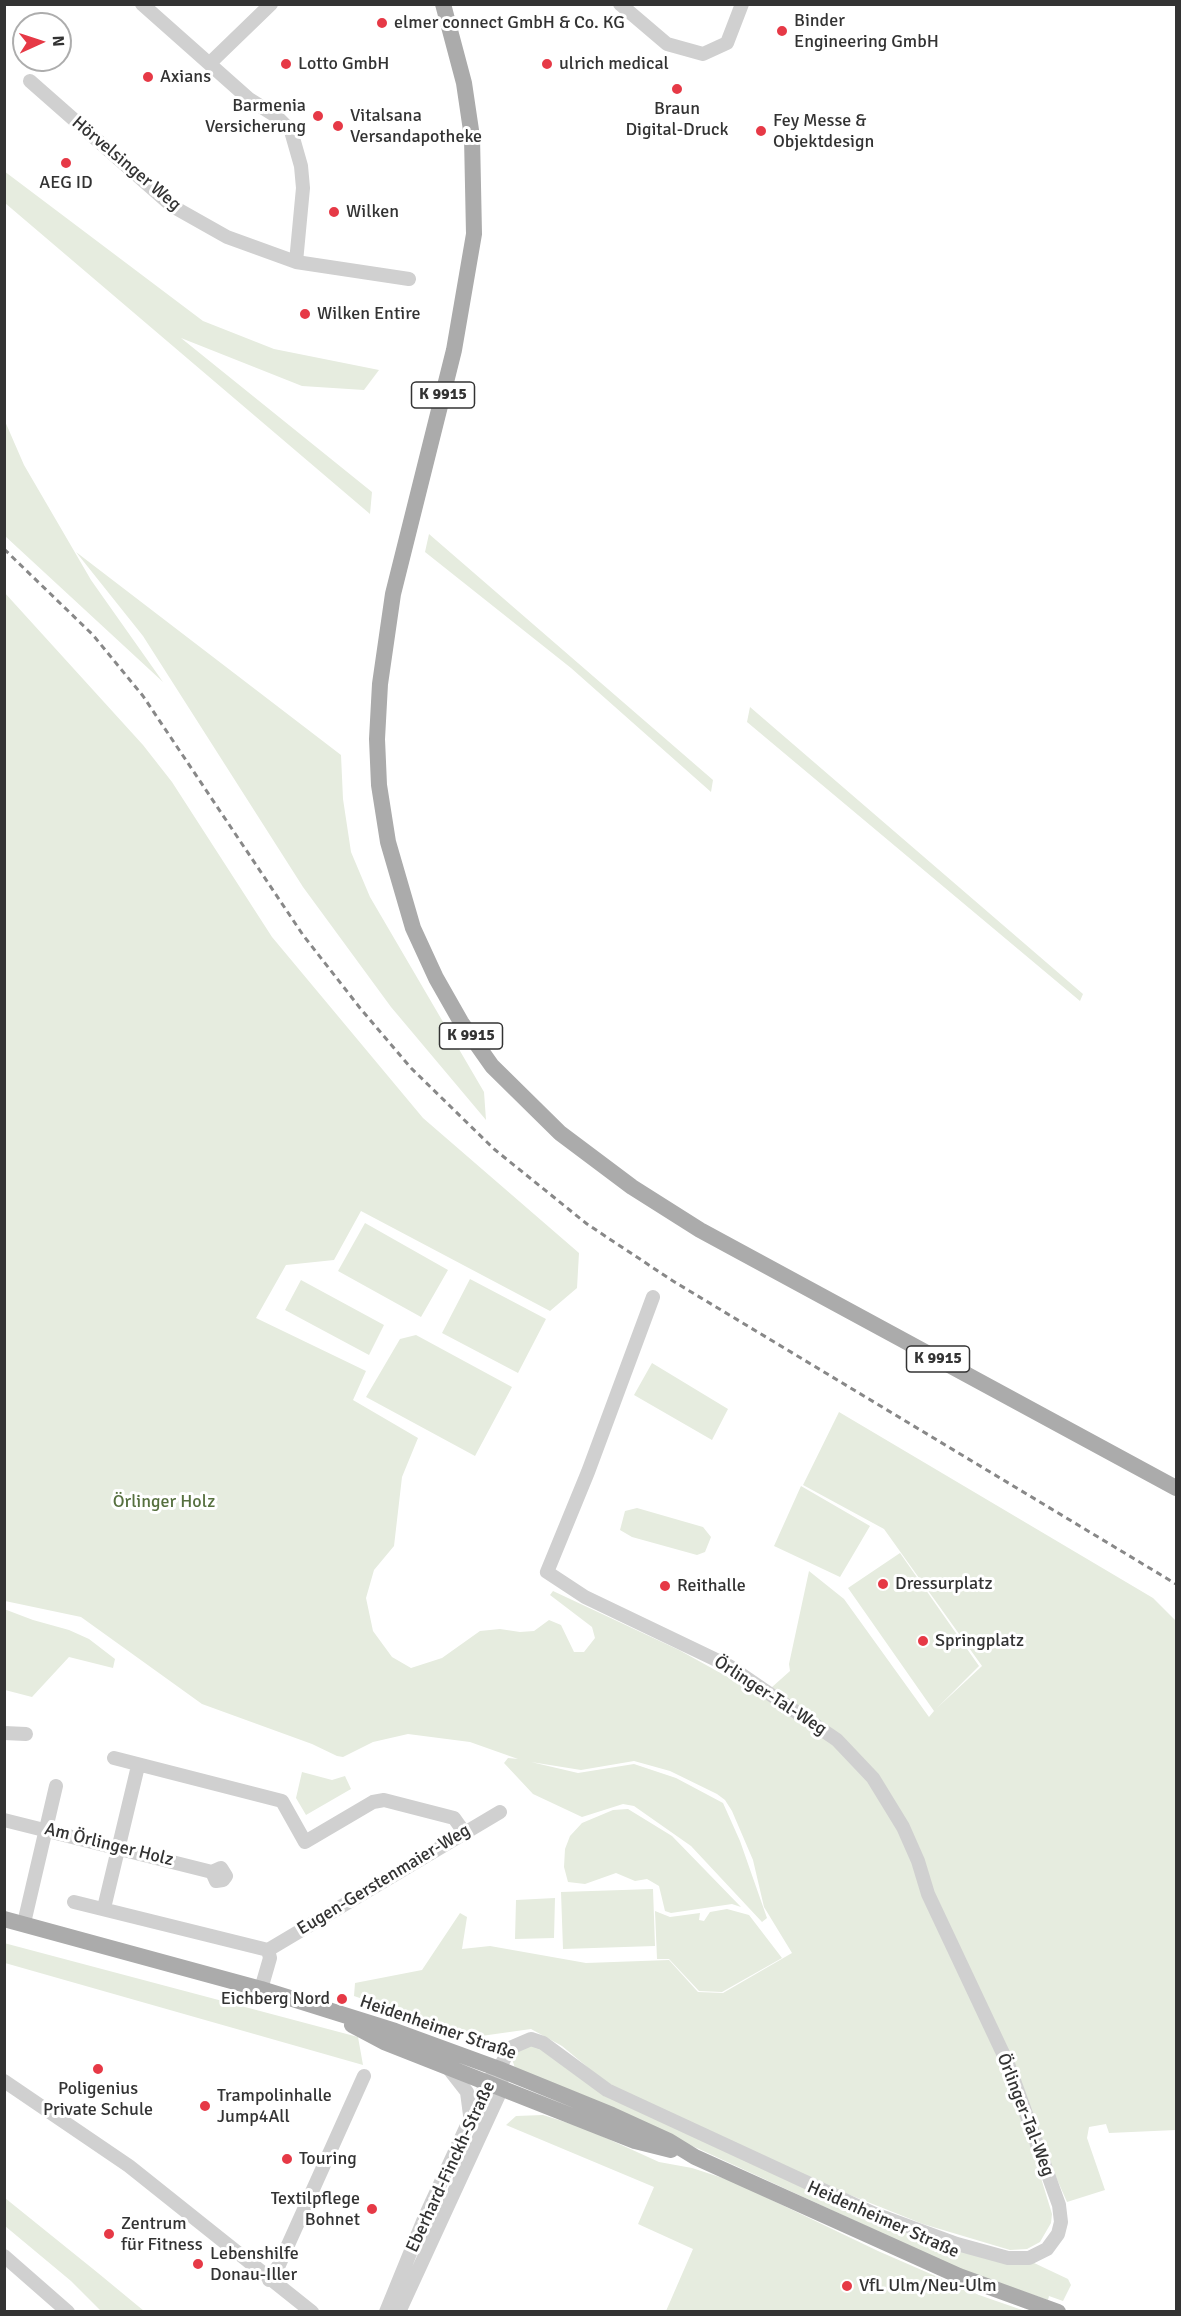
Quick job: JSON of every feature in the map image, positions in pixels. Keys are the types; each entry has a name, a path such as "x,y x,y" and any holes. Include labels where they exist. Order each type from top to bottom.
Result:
{"main road":[{"name":"K 9915","path":"443,4 464,83 472,137 474,234 454,350 393,594 380,684 377,740 379,785 388,842 410,919 432,968 461,1022 492,1066 560,1133 632,1187 700,1230 1176,1488"},
{"name":"Heidenheimer Straße","path":"4,1918 261,1989 395,2031 499,2069 669,2141 695,2157 959,2276 1058,2312"},
{"name":"Heidenheimer Straße","path":"331,2012 374,2037 494,2085 645,2144 695,2157"}],"street":[{"path":"142,4 249,99 276,116 291,130 301,165 303,188 296,262"},
{"path":"210,63 271,4"},
{"path":"620,4 667,44 703,54 728,43 742,4"},
{"name":"Hörvelsinger Weg","path":"30,81 172,206 227,237 296,262 410,279"},
{"name":"Örlinger-Tal-Weg","path":"499,2069 504,2056 519,2042 531,2039 543,2043 607,2090 875,2214 957,2244 1008,2258 1029,2258 1047,2249 1058,2234 1061,2222 1059,2205 1008,2064 928,1894 918,1861 903,1827 873,1778 837,1740 729,1666 585,1597 547,1572 588,1472 653,1297"},
{"path":"4,1733 26,1734"},
{"path":"114,1758 282,1801 305,1842 373,1802 384,1800 454,1818 464,1832"},
{"path":"104,1908 138,1766"},
{"path":"24,1923 56,1786"},
{"name":"Eugen-Gerstenmaier-Weg","path":"268,1950 500,1812"},
{"name":"Am Örlinger Holz","path":"4,1820 212,1872"},
{"path":"74,1902 268,1950 270,1958 261,1989"},
{"path":"442,2064 456,2075 468,2092 469,2121"},
{"name":"Eberhard-Finckh-Straße","path":"399,2312 486,2121 499,2069"},
{"path":"269,2280 279,2265 364,2076"},
{"path":"4,2081 129,2166 269,2280 312,2312"},
{"name":"Eberhard-Finckh-Straße","path":"386,2312 469,2121 494,2085"},
{"path":"486,2121 508,2098 523,2096"},
{"path":"4,2256 68,2312"}],"green space":[{"path":"4,171 203,321 274,349 379,370 364,390 302,386 181,338 372,492 370,514 5,203"},
{"path":"4,419 24,465 91,580 163,682 5,536"},
{"path":"429,534 713,780 711,792 571,668 425,552"},
{"path":"76,552 341,755 343,799 351,852 370,897 484,1092 486,1120 391,1007 303,887 143,636"},
{"name":"Örlinger Holz","path":"4,592 143,745 172,782 272,937 423,1118 579,1253 577,1288 550,1311 361,1211 334,1260 286,1265 256,1318 366,1371 353,1400 418,1438 402,1477 394,1546 374,1570 366,1598 373,1631 392,1657 411,1668 442,1658 480,1631 500,1629 520,1632 534,1631 549,1620 561,1625 574,1652 584,1652 595,1638 592,1627 550,1595 553,1591 679,1650 762,1696 790,1671 789,1664 809,1571 844,1599 929,1717 934,1711 848,1588 900,1553 979,1666 937,1708 982,1666 884,1529 803,1485 839,1412 1153,1598 1176,1621 1176,2130 1109,2133 1106,2124 1089,2127 1087,2138 1105,2190 1067,2202 1056,2177 1041,2178 1052,2214 1051,2223 1040,2242 1027,2249 1010,2250 923,2224 835,2189 609,2085 562,2046 531,2029 474,2037 354,1996 355,1983 422,1970 460,1913 467,1917 462,1949 490,1946 586,1963 669,1960 698,1992 723,1993 792,1953 764,1907 753,1860 732,1811 725,1800 717,1794 670,1771 634,1761 581,1770 531,1762 578,1773 634,1764 676,1778 723,1803 740,1841 767,1918 762,1922 691,1846 634,1806 623,1804 582,1817 533,1794 504,1763 508,1758 518,1759 470,1742 408,1734 373,1742 343,1757 337,1756 312,1744 202,1704 81,1617 5,1601"},
{"path":"750,707 1083,994 1080,1001 747,722"},
{"path":"365,1223 448,1270 421,1317 338,1271"},
{"path":"470,1279 546,1319 518,1373 442,1333"},
{"path":"301,1280 384,1325 369,1355 285,1310"},
{"path":"416,1335 512,1387 475,1456 366,1397 400,1339"},
{"path":"652,1363 728,1409 712,1440 634,1395"},
{"path":"801,1486 870,1526 840,1577 774,1546"},
{"path":"637,1508 703,1527 711,1537 705,1552 697,1555 632,1537 620,1530 625,1511"},
{"path":"4,1609 69,1630 89,1639 115,1659 113,1668 69,1657 32,1697 5,1690"},
{"path":"302,1772 332,1780 345,1776 351,1789 306,1815 296,1798"},
{"path":"628,1809 672,1836 741,1907 732,1904 671,1913 665,1911 659,1886 647,1879 635,1881 616,1873 585,1884 568,1882 564,1867 565,1849 570,1836 582,1823 613,1810"},
{"path":"653,1889 655,1946 563,1949 561,1892"},
{"path":"555,1898 554,1938 515,1939 516,1900"},
{"path":"727,1909 749,1915 782,1958 722,1992 699,1991 669,1959 657,1959 655,1911 670,1917 700,1913 699,1920 704,1921 710,1912"},
{"path":"4,1943 358,2037 363,2065 5,1963"},
{"path":"534,2044 601,2090 872,2217 1032,2262 1068,2279 1071,2285 1063,2301 1049,2296 1048,2300 964,2271 699,2149 520,2075 512,2059 517,2049"},
{"path":"543,2115 584,2128 659,2162 692,2168 732,2181 878,2251 979,2295 1025,2311 666,2311 693,2249 638,2224 654,2187 506,2125 516,2116"},
{"path":"5,2198 144,2311 101,2311 71,2281 5,2226"}],"railway":[{"path":"4,549 93,635 143,696 303,935 411,1068 494,1149 587,1224 673,1281 1176,1584"}],"place":[{"name":"elmer connect GmbH & Co. KG","path":"382,23"},
{"name":"Binder Engineering GmbH","path":"782,31"},
{"name":"Lotto GmbH","path":"286,64"},
{"name":"ulrich medical","path":"547,64"},
{"name":"Axians","path":"148,77"},
{"name":"Braun Digital-Druck","path":"677,89"},
{"name":"Barmenia Versicherung","path":"318,116"},
{"name":"Vitalsana Versandapotheke","path":"338,126"},
{"name":"Fey Messe & Objektdesign","path":"761,131"},
{"name":"AEG ID","path":"66,163"},
{"name":"Wilken","path":"334,212"},
{"name":"Wilken Entire","path":"305,314"},
{"name":"Dressurplatz","path":"883,1584"},
{"name":"Reithalle","path":"665,1586"},
{"name":"Springplatz","path":"923,1641"},
{"name":"Eichberg Nord","path":"342,1999"},
{"name":"Poligenius Private Schule","path":"98,2069"},
{"name":"Trampolinhalle Jump4All","path":"205,2106"},
{"name":"Touring","path":"287,2159"},
{"name":"Textilpflege Bohnet","path":"372,2209"},
{"name":"Zentrum für Fitness","path":"109,2234"},
{"name":"Lebenshilfe Donau-Iller","path":"198,2264"},
{"name":"VfL Ulm/Neu-Ulm","path":"847,2286"}]}
